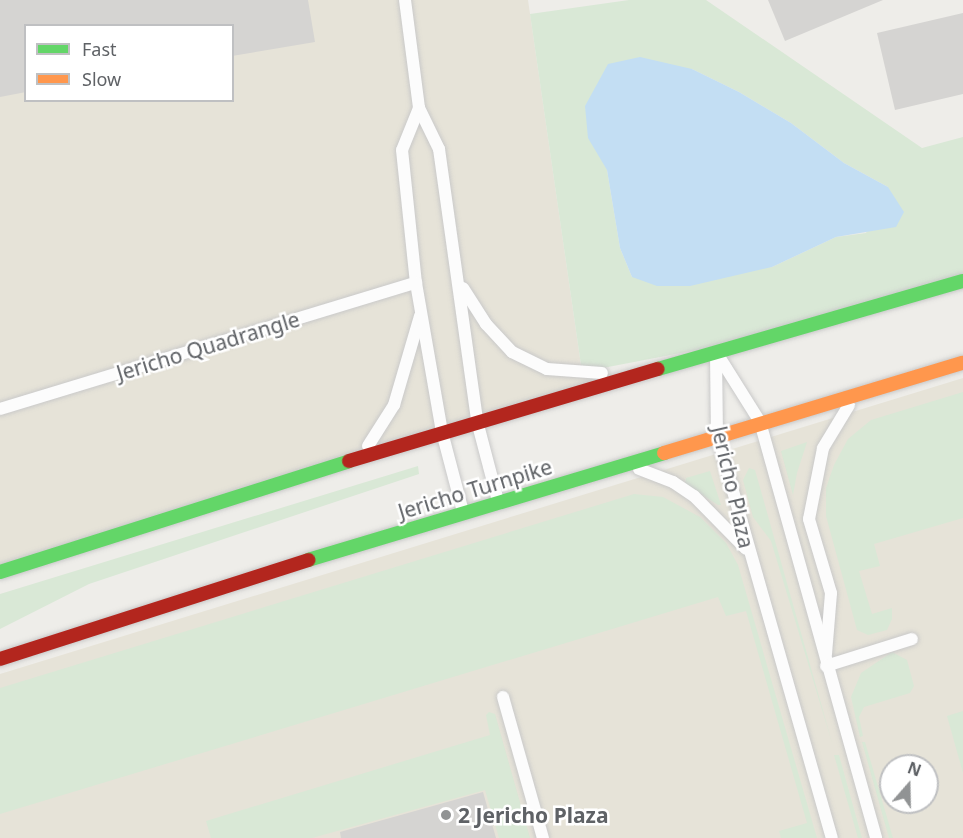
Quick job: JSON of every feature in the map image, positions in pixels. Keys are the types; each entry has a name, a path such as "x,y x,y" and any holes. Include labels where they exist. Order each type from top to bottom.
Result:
{"main road":[{"path":"0,572 477,421 963,281"},
{"name":"Jericho Turnpike","path":"0,659 245,579 499,506 717,435 856,397 963,363"}],"lane":[{"path":"405,0 419,108 439,149 459,279 477,421 499,506"},
{"path":"419,108 402,150 416,283 442,432 464,515"},
{"path":"459,279 486,324 512,352 547,369 633,375"},
{"name":"Jericho Quadrangle","path":"0,409 416,283"},
{"path":"356,460 376,436 394,405 421,312"},
{"name":"Jericho Plaza","path":"716,351 760,422 876,838"},
{"name":"Jericho Plaza","path":"716,351 717,435 747,550 832,838"},
{"path":"856,397 823,448 809,519 831,593 826,664 912,639"},
{"path":"621,465 673,482 694,496 747,550"},
{"path":"503,697 543,838"}],"shaded area":[{"path":"0,0 528,0 582,372 633,375 0,572"},
{"path":"963,378 963,838 0,838 0,674"}],"green space":[{"path":"629,0 706,0 922,148 963,137 963,280 738,342 582,372 530,14","holes":["692,69 739,92 791,123 844,163 888,187 866,233 836,237 772,267 632,277 620,248 607,170"]},
{"path":"963,392 963,518 874,544 880,566 859,571 872,614 892,608 892,619 887,630 868,635 857,630 826,516 826,488 834,465 848,439 871,420"},
{"path":"807,442 797,473 793,495 781,451"},
{"path":"418,466 419,474 89,584 0,629 0,594"},
{"path":"749,468 755,470 833,746 771,541 753,517 743,480"},
{"path":"710,471 721,505 685,484 686,478"},
{"path":"634,494 663,497 700,517 726,543 738,565 817,838 781,838 779,831 807,823 746,611 726,616 718,597 0,814 0,688"},
{"path":"892,652 907,660 914,686 910,693 864,707 859,717 863,736 860,737 851,697 861,673"},
{"path":"963,711 963,773 947,716"},
{"path":"489,712 495,714 530,838 499,838 485,790 312,838 211,838 206,821 490,735 486,715"},
{"path":"862,742 865,742 879,790 879,802"},
{"path":"834,755 839,755 862,838 858,838"},
{"path":"882,814 886,814 893,838 889,838"}],"water":[{"path":"640,57 692,69 739,92 791,123 844,163 888,187 904,212 896,227 836,237 772,267 690,286 657,286 632,277 620,248 607,170 588,138 585,106 608,64"}],"building":[{"path":"0,0 308,0 315,42 234,56 234,24 24,24 24,92 0,97"},
{"path":"768,0 883,0 785,41"},
{"path":"963,13 963,94 895,110 877,33"},
{"name":"2 Jericho Plaza","path":"483,792 496,838 341,838 340,832"}],"traffic: fast":[{"path":"658,369 963,281"},
{"path":"308,560 664,453"},
{"path":"0,572 349,461"}],"traffic: slow":[{"path":"664,453 963,363"}],"traffic: jam":[{"path":"349,461 658,369"},
{"path":"0,659 308,560"}],"place":[{"name":"2 Jericho Plaza","path":"446,815"}]}
